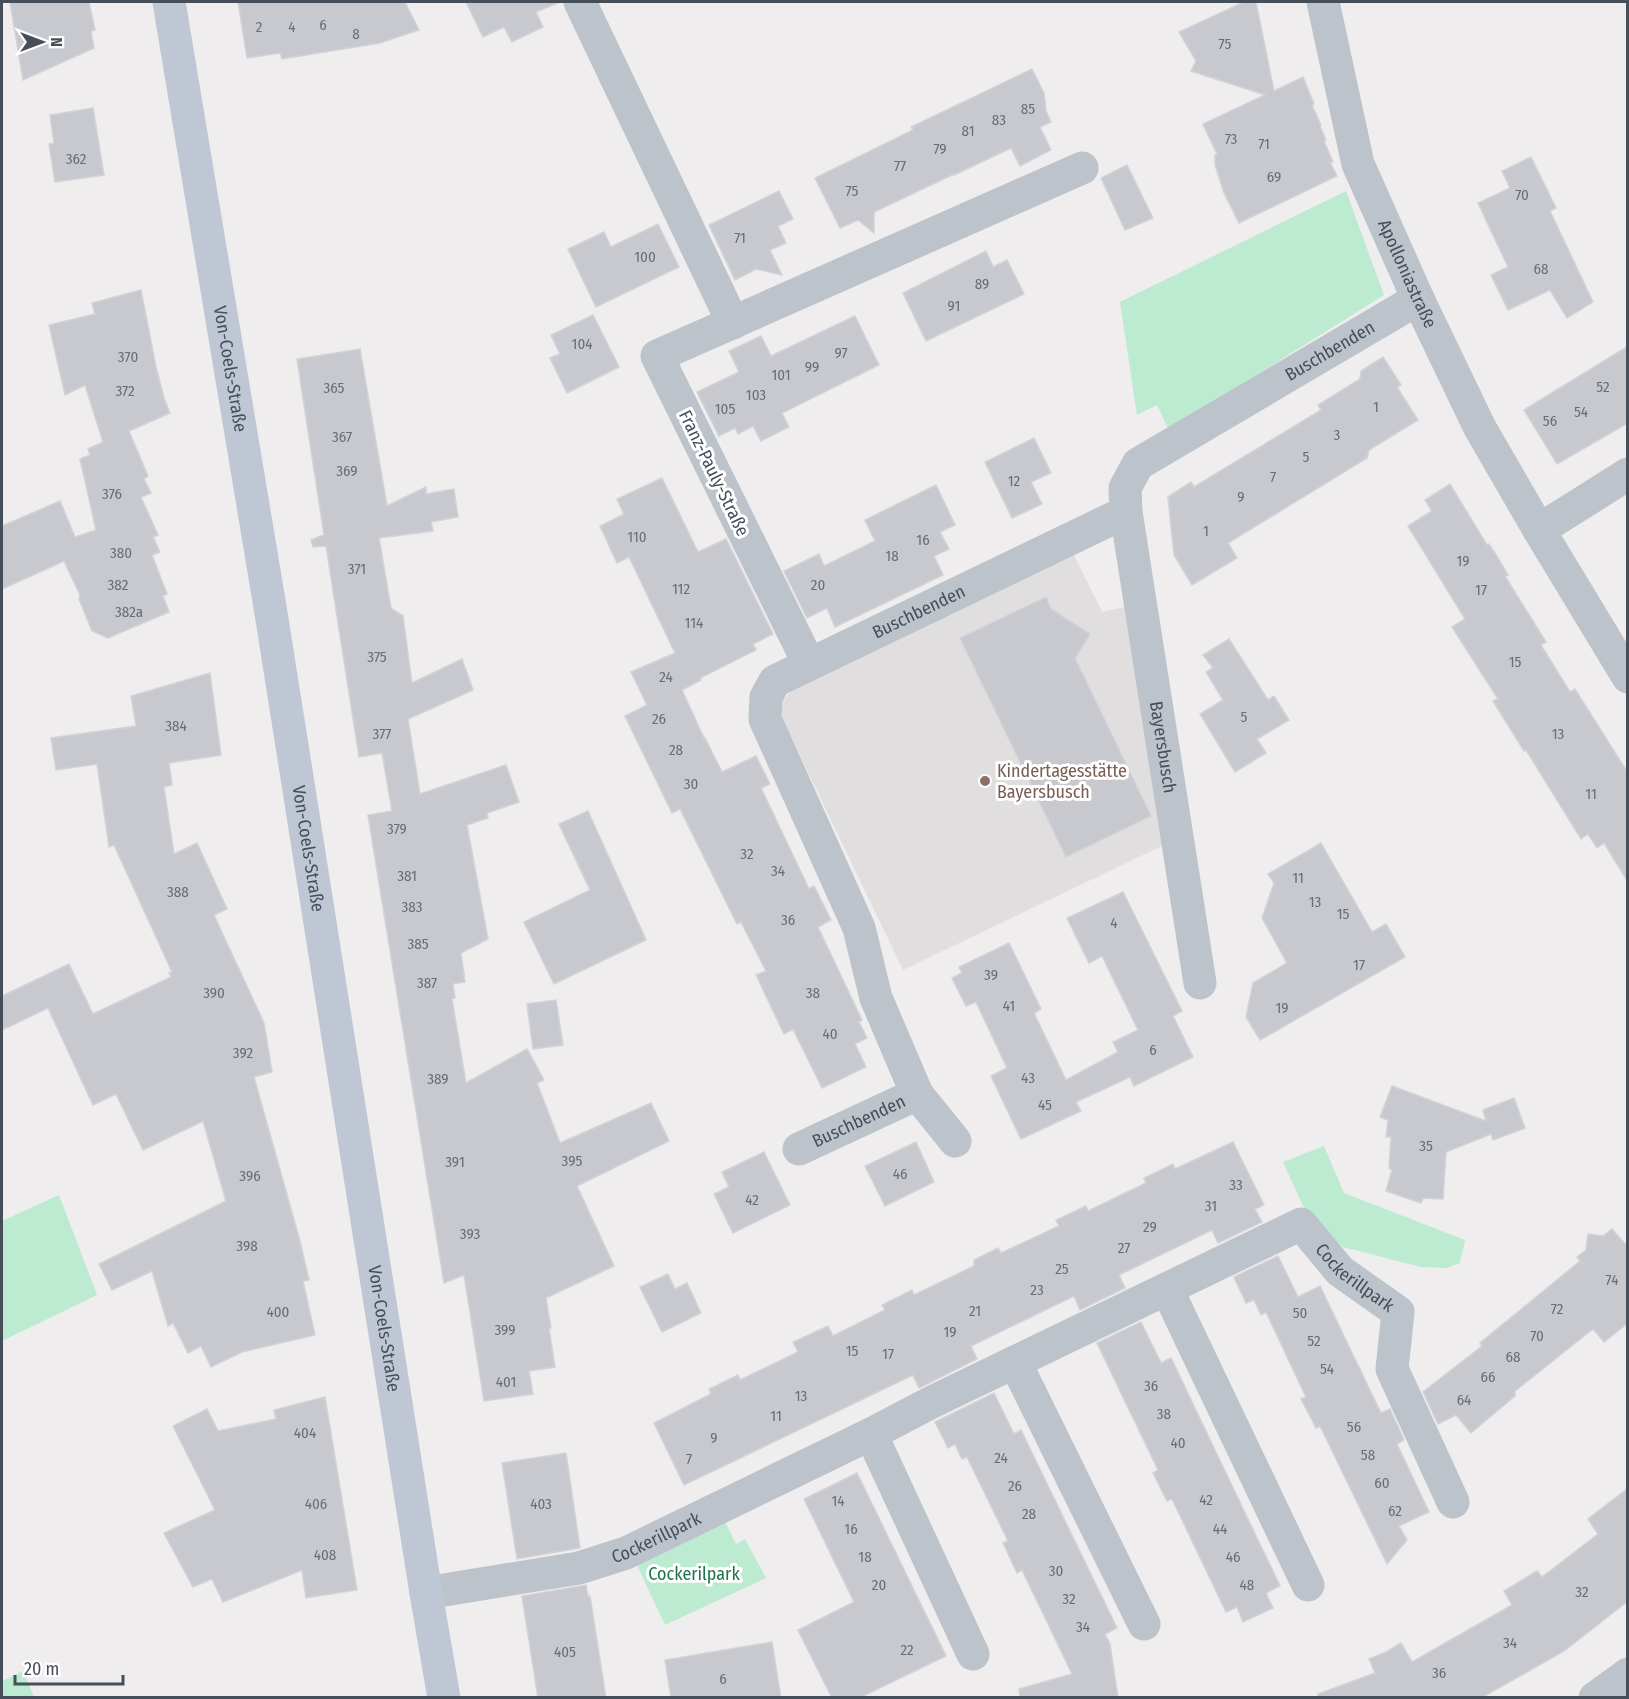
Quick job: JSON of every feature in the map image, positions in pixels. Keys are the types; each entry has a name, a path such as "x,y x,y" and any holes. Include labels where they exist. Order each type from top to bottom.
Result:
{"main road":[{"name":"Von-Coels-Straße","path":"169,2 273,624 444,1698"}],"street":[{"path":"580,2 733,322"},
{"name":"Apolloniastraße","path":"1323,2 1358,164 1418,299 1480,428 1628,677"},
{"name":"Franz-Pauly-Straße","path":"809,664 657,356 1082,168"},
{"name":"Buschbenden","path":"956,1140 917,1094 876,998 859,928 765,719 766,697 775,681 1126,512 1125,488 1138,464 1418,299"},
{"path":"1539,530 1628,474"},
{"name":"Bayersbusch","path":"1126,512 1200,983"},
{"name":"Buschbenden","path":"800,1149 917,1094"},
{"name":"Cockerillpark","path":"426,1593 579,1568 626,1553 1301,1224 1340,1270 1398,1312 1392,1369 1453,1502"},
{"path":"1167,1288 1308,1585"},
{"path":"1015,1362 1144,1624"},
{"path":"871,1434 973,1654"},
{"path":"1595,1698 1628,1674"}],"shaded area":[{"name":"Kindertagesstätte Bayersbusch","path":"1073,553 1102,612 1130,606 1168,843 903,970 782,718 782,702 791,691"}],"green space":[{"path":"1346,191 1384,295 1169,430 1157,405 1137,415 1120,302"},
{"path":"1324,1146 1344,1193 1465,1240 1460,1263 1446,1268 1421,1267 1343,1247 1319,1228 1303,1206 1283,1162"},
{"path":"59,1195 97,1295 2,1341 2,1221"},
{"name":"Cockerilpark","path":"724,1520 736,1544 745,1539 766,1578 665,1625 636,1563"},
{"path":"23,1671 34,1697 2,1697 2,1681"}],"building":[{"path":"10,2 89,2 95,30 91,31 94,48 23,80"},
{"path":"238,2 405,2 419,30 380,43 282,59 280,53 247,58"},
{"path":"466,2 560,2 536,12 543,27 512,42 504,27 483,37"},
{"path":"1244,2 1256,2 1274,91 1303,77 1333,162 1330,162 1337,176 1239,223 1224,193 1215,165 1217,154 1203,124 1265,95 1191,71 1196,61 1179,32"},
{"path":"1032,69 1044,93 1046,111 1051,122 1040,127 1051,150 1020,166 1011,148 954,174 874,212 874,233 858,220 840,228 815,178 913,130 911,127"},
{"path":"93,108 104,175 55,182 49,144 54,143 50,115"},
{"path":"1531,157 1556,208 1550,211 1593,302 1567,318 1550,290 1508,310 1491,275 1508,267 1478,203 1510,188 1502,171"},
{"path":"1127,165 1153,218 1125,230 1101,178"},
{"path":"779,191 793,219 778,226 786,243 770,250 782,275 756,269 735,280 709,225"},
{"path":"658,224 679,267 596,307 568,249 604,232 611,247"},
{"path":"986,251 993,267 1007,260 1024,294 926,341 903,293"},
{"path":"141,290 156,367 170,413 129,431 148,476 144,479 151,493 141,497 158,535 153,537 160,552 152,555 167,594 163,596 169,612 108,638 92,631 79,599 80,595 64,561 2,589 2,526 60,501 75,537 96,530 80,459 90,455 88,449 103,442 85,385 65,395 49,325 95,314 92,303"},
{"path":"593,315 619,367 567,393 550,358 560,354 551,335"},
{"path":"855,316 879,365 782,413 789,427 761,441 753,426 738,434 735,428 719,436 697,392 739,372 729,351 761,336 771,356"},
{"path":"1628,346 1628,423 1557,464 1524,410"},
{"path":"360,349 387,506 426,487 426,494 454,489 458,517 431,522 433,531 379,538 391,608 403,616 412,683 462,659 473,690 408,719 420,794 506,765 519,802 487,813 488,818 467,825 488,939 461,953 465,982 453,984 455,998 452,999 466,1083 527,1049 544,1080 537,1083 560,1143 651,1103 669,1141 577,1186 614,1266 546,1298 555,1367 529,1371 533,1394 484,1401 464,1275 444,1283 368,815 392,811 382,753 359,757 326,546 313,547 311,540 324,535 297,359"},
{"path":"1383,357 1401,385 1397,387 1418,420 1369,450 1367,458 1228,543 1237,558 1192,585 1174,555 1168,497 1191,482 1194,487 1321,410 1318,405 1360,379 1361,371"},
{"path":"1034,438 1051,473 1031,482 1042,504 1012,518 985,462"},
{"path":"662,478 698,552 726,539 773,634 753,644 756,650 700,678 701,680 682,690 722,772 756,756 770,784 761,788 809,889 814,886 831,920 818,927 862,1020 859,1022 867,1038 855,1044 866,1067 822,1088 793,1029 784,1034 756,975 766,971 741,922 737,924 680,809 672,813 625,716 647,705 631,672 675,653 629,557 617,563 600,526 624,514 617,499"},
{"path":"1450,484 1487,545 1489,544 1498,558 1508,575 1505,576 1546,642 1541,645 1570,692 1575,689 1628,773 1628,882 1604,843 1597,848 1588,834 1581,839 1493,701 1498,699 1452,627 1465,619 1408,526 1432,511 1425,500"},
{"path":"936,485 955,525 940,532 949,549 934,556 943,575 835,627 827,608 807,618 784,571 819,554 824,566 875,541 865,520"},
{"path":"1046,597 1051,609 1090,634 1075,658 1151,816 1066,857 960,638"},
{"path":"1229,639 1268,700 1274,696 1289,720 1257,739 1266,753 1235,772 1200,714 1223,700 1206,672 1213,668 1203,655"},
{"path":"210,673 221,755 169,763 172,785 164,787 174,854 197,843 227,909 214,915 264,1023 272,1072 254,1077 300,1241 309,1280 303,1281 315,1335 242,1352 211,1367 201,1346 188,1353 173,1323 168,1326 152,1271 112,1290 99,1264 226,1201 203,1121 143,1150 116,1094 93,1105 48,1008 2,1030 2,996 69,964 93,1014 171,977 169,973 172,972 114,845 109,847 97,764 56,770 51,738 136,726 131,696"},
{"path":"588,811 646,940 554,984 524,922 590,890 559,824"},
{"path":"1321,843 1372,932 1386,924 1405,957 1260,1040 1246,1017 1253,983 1287,963 1262,918 1274,883 1268,874"},
{"path":"1123,892 1182,1011 1173,1016 1193,1057 1134,1086 1130,1077 1076,1102 1081,1111 1021,1139 991,1076 1007,1068 976,1002 966,1006 952,978 962,973 959,967 1009,943 1041,1009 1034,1013 1066,1080 1118,1052 1113,1042 1138,1030 1102,956 1089,963 1067,918"},
{"path":"556,1000 563,1045 533,1049 527,1004"},
{"path":"1392,1086 1486,1121 1483,1110 1514,1098 1525,1128 1493,1140 1491,1134 1446,1152 1443,1199 1423,1198 1421,1203 1386,1191 1392,1170 1389,1168 1391,1137 1386,1137 1388,1120 1380,1117"},
{"path":"916,1142 934,1182 885,1206 865,1166"},
{"path":"1233,1142 1264,1205 1255,1209 1262,1222 1218,1243 1212,1230 1119,1275 1125,1288 1080,1310 1074,1296 971,1346 977,1359 919,1388 913,1375 684,1485 654,1423 711,1394 709,1389 738,1375 740,1380 798,1352 793,1342 828,1326 833,1336 885,1310 882,1305 912,1290 914,1295 974,1266 974,1260 998,1248 1001,1253 1059,1226 1056,1220 1086,1206 1088,1211 1146,1183 1144,1178 1173,1164 1175,1169"},
{"path":"764,1152 790,1205 733,1233 714,1194 729,1187 722,1172"},
{"path":"1612,1229 1628,1247 1628,1323 1604,1342 1593,1329 1515,1391 1515,1396 1471,1433 1456,1415 1438,1424 1423,1392 1482,1346 1480,1343 1580,1261 1577,1257 1586,1250 1588,1234 1603,1236"},
{"path":"1278,1256 1298,1297 1320,1286 1381,1413 1390,1409 1404,1440 1397,1444 1429,1512 1399,1526 1407,1540 1387,1564 1320,1426 1316,1428 1301,1399 1306,1397 1266,1312 1261,1315 1254,1300 1246,1303 1234,1277"},
{"path":"668,1274 675,1289 687,1283 701,1313 662,1332 640,1287"},
{"path":"1141,1322 1161,1363 1171,1358 1280,1586 1266,1593 1273,1608 1243,1622 1237,1607 1226,1612 1172,1499 1167,1501 1153,1473 1158,1470 1097,1343"},
{"path":"994,1393 1014,1434 1021,1430 1117,1628 1105,1634 1110,1644 1118,1698 1020,1698 1019,1689 1072,1674 1022,1570 1017,1573 1003,1543 1008,1541 967,1457 962,1459 955,1444 948,1448 935,1422"},
{"path":"325,1397 357,1590 306,1598 302,1570 223,1602 212,1579 193,1587 164,1533 215,1510 173,1426 207,1409 218,1431 276,1419 274,1410"},
{"path":"566,1453 580,1548 517,1559 502,1463"},
{"path":"857,1473 946,1656 859,1698 832,1698 798,1630 854,1602 804,1499"},
{"path":"1628,1488 1628,1601 1564,1651 1481,1698 1318,1698 1318,1694 1375,1673 1369,1659 1401,1643 1412,1662 1512,1605 1504,1591 1537,1571 1542,1577 1598,1534 1588,1519"},
{"path":"586,1585 588,1596 590,1596 606,1698 538,1698 522,1596"},
{"path":"772,1642 781,1698 671,1698 665,1660"}],"place":[{"name":"Kindertagesstätte Bayersbusch","path":"985,781"}]}
